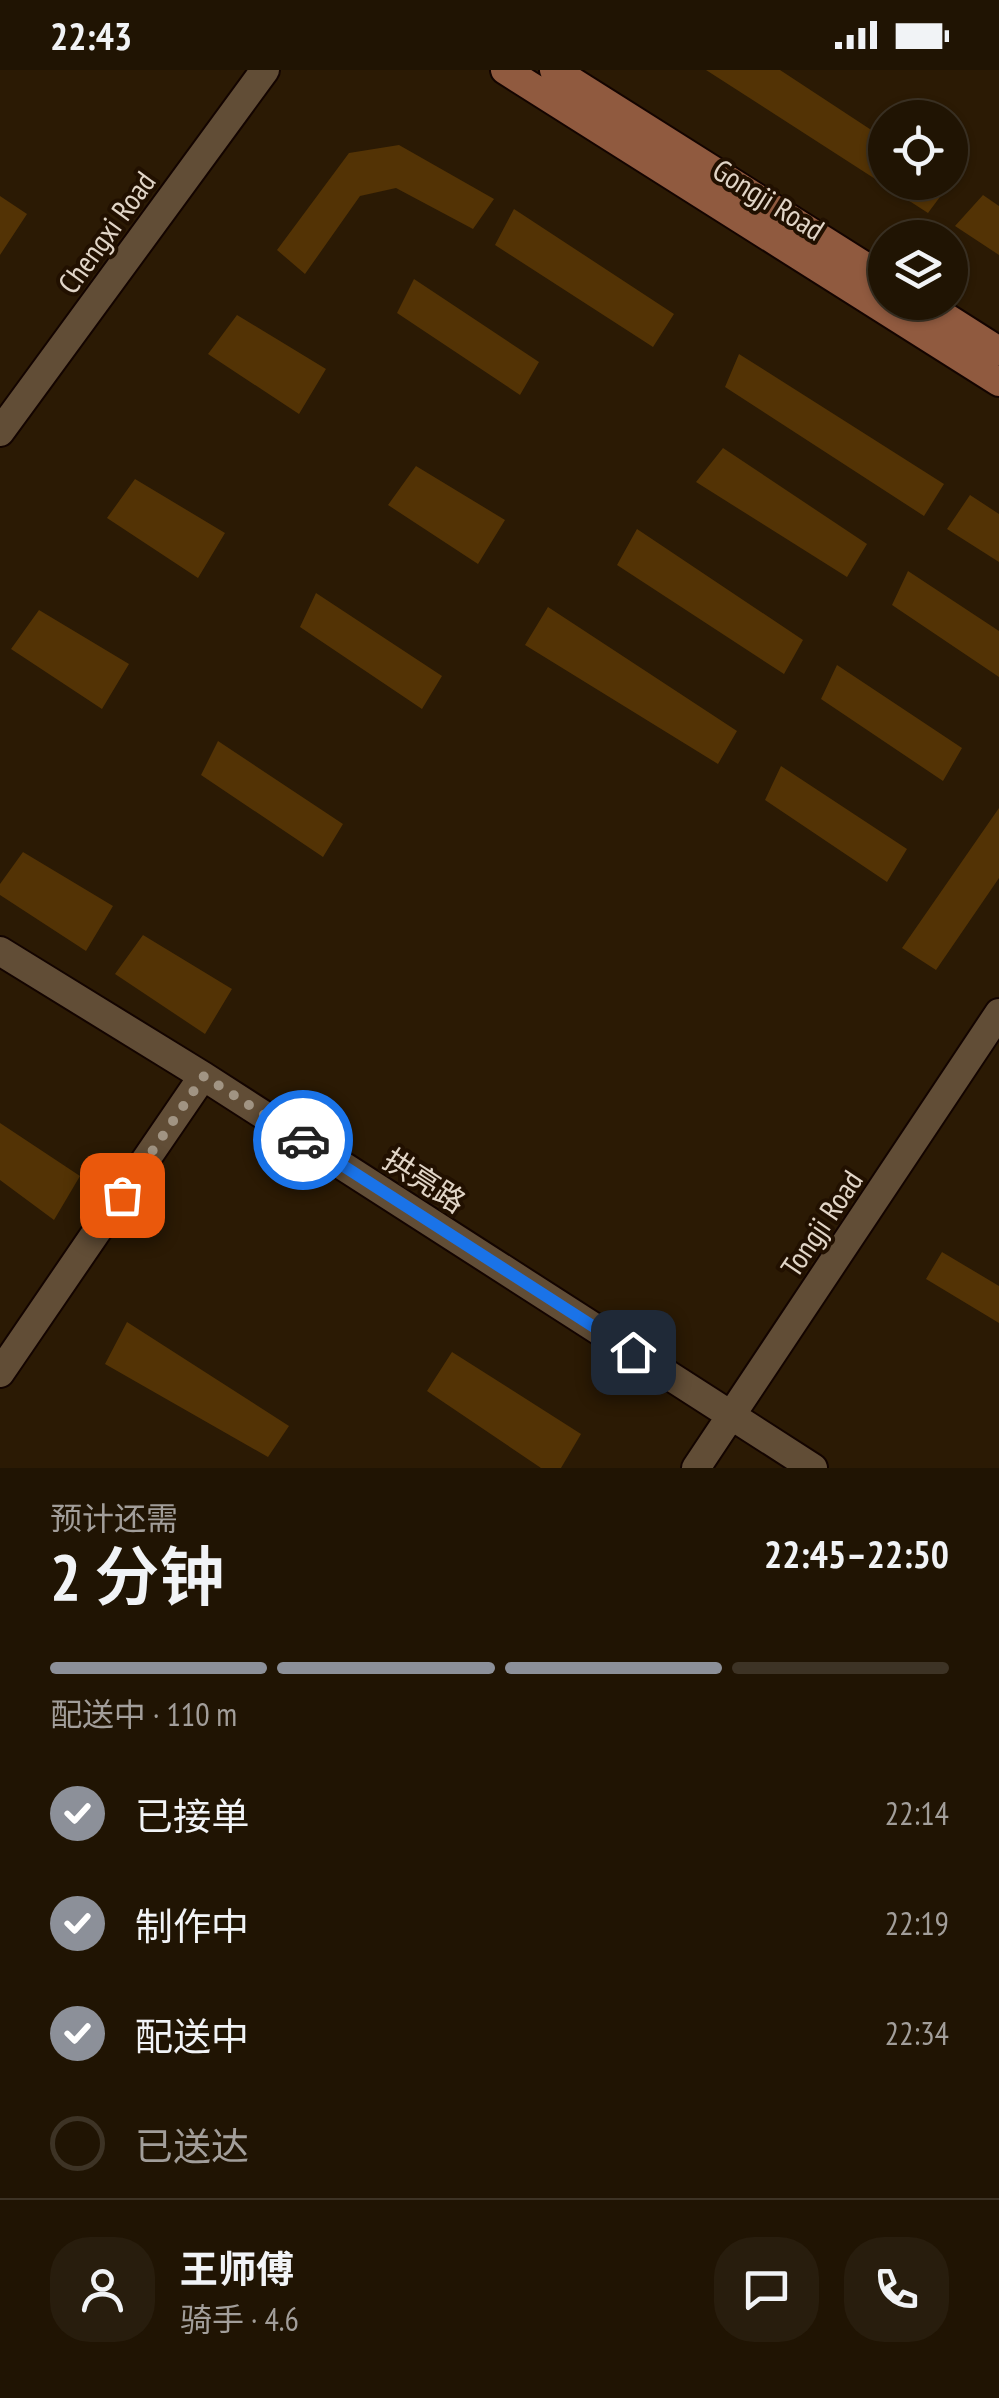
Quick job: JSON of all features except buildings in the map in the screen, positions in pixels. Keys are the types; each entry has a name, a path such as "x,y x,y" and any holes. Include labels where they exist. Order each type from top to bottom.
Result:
{"main road":[{"name":"Gongji Road","path":"505,70 999,382"},
{"name":"Gongji Road","path":"554,70 868,268"},
{"path":"950,320 999,351"}],"street":[{"name":"Chengxi Road","path":"0,432 265,70"},
{"name":"拱亮路","path":"0,950 204,1076 813,1468"},
{"name":"Tongji Road","path":"696,1468 999,1013"},
{"path":"0,1373 204,1076"}],"way so far":[{"path":"122,1195 204,1076 303,1140"}],"route":[{"path":"303,1140 633,1352"}]}
